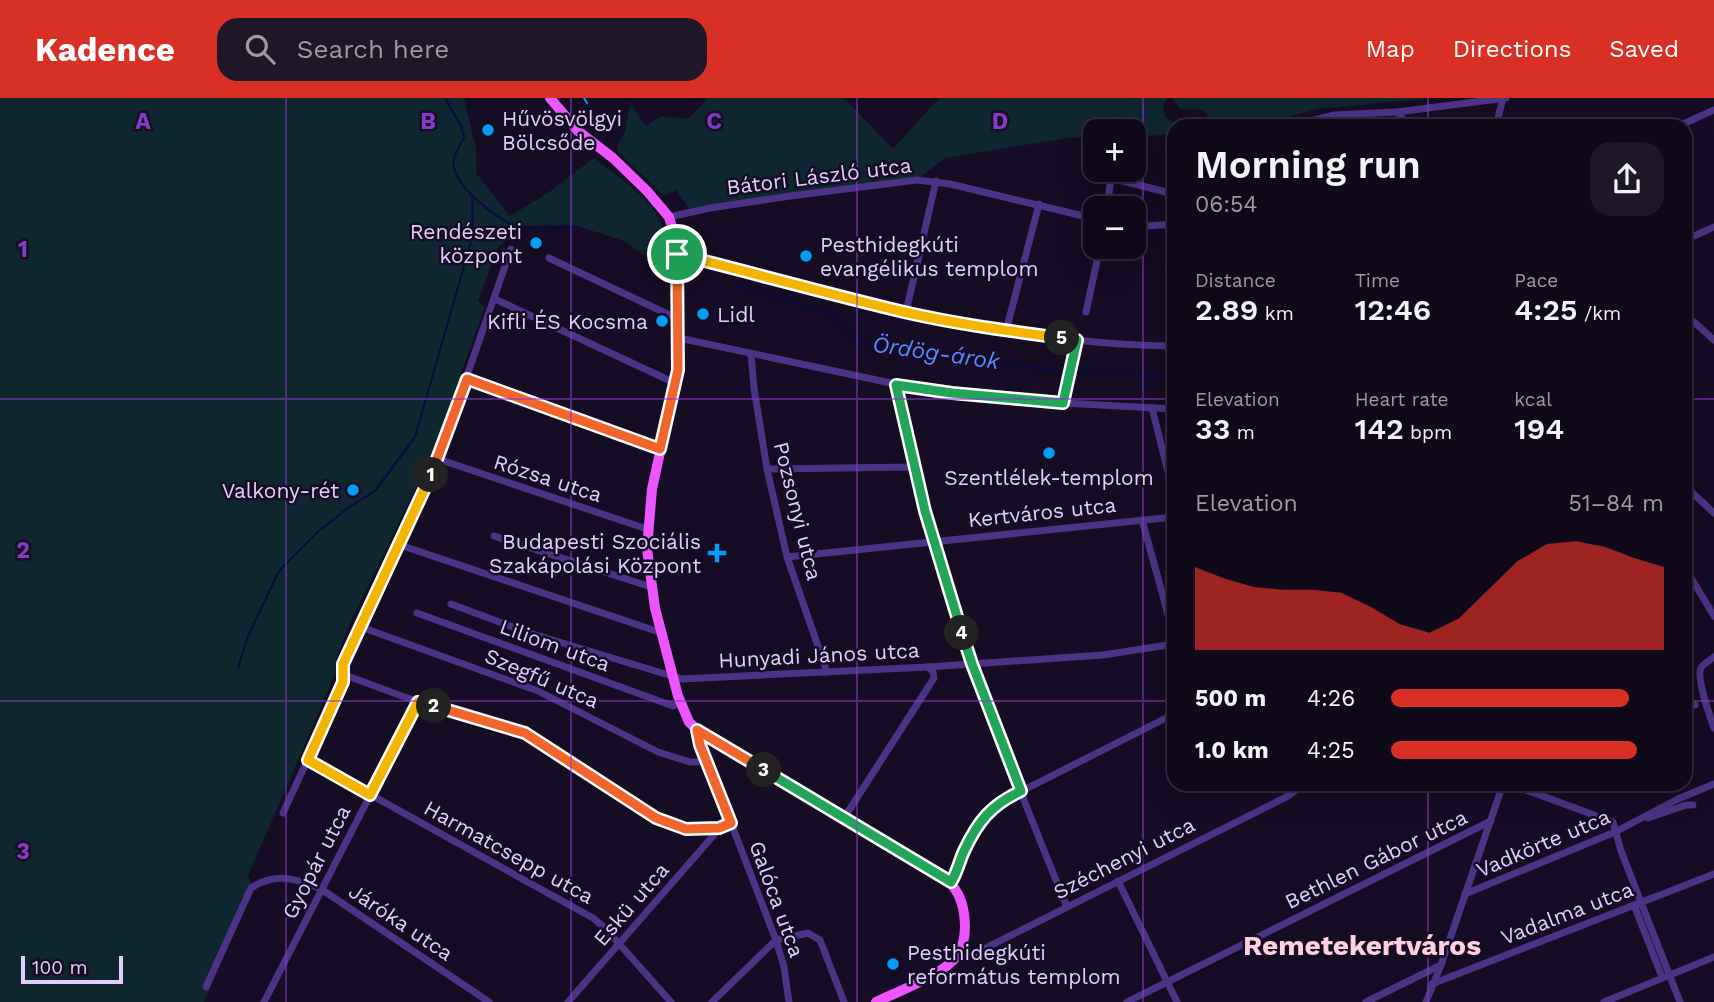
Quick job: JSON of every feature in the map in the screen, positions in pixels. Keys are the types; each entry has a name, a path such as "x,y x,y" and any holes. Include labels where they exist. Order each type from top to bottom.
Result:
{"main road":[{"path":"550,98 578,131 613,158 648,191 669,217 677,254 677,384 660,449 647,529 651,587 681,703 690,722 697,730 846,815 951,882 962,902 964,940 957,956 936,972 876,1002"}],"street":[{"path":"1318,119 1334,115 1397,112 1504,99 1498,119"},
{"path":"1692,120 1714,110"},
{"path":"1397,112 1403,119"},
{"path":"1109,196 1111,178 1166,192"},
{"name":"Bátori László utca","path":"669,217 790,195 917,180 936,181 1083,216"},
{"path":"906,312 936,181"},
{"path":"1006,331 1039,204"},
{"path":"1146,226 1167,225"},
{"path":"1692,237 1714,227"},
{"path":"283,813 345,675 343,664 438,459 511,249"},
{"path":"677,254 906,312 1006,331 1117,345 1167,346"},
{"path":"549,258 678,319"},
{"path":"1086,312 1097,259"},
{"path":"495,299 677,384"},
{"path":"1692,321 1714,341"},
{"path":"679,338 896,385 1063,403 1167,409"},
{"path":"1063,403 1077,340"},
{"name":"Pozsonyi utca","path":"751,354 767,469 787,557 827,672"},
{"path":"467,379 660,449"},
{"path":"896,385 933,541 972,664 1067,906"},
{"path":"1152,408 1167,468"},
{"name":"Rózsa utca","path":"438,459 647,529"},
{"path":"767,469 914,467"},
{"path":"1692,492 1713,511"},
{"name":"Kertváros utca","path":"787,557 1167,518"},
{"path":"1142,520 1167,611"},
{"path":"494,536 651,587"},
{"path":"400,545 663,633"},
{"path":"1692,580 1714,616"},
{"name":"Hunyadi János utca","path":"451,604 526,632 674,678 928,667 1103,655 1167,645"},
{"name":"Liliom utca","path":"418,613 673,706 681,703"},
{"name":"Szegfű utca","path":"361,627 538,691 658,752 690,762 706,759"},
{"path":"1714,657 1700,672 1706,708 1714,728"},
{"path":"846,815 934,678 928,667"},
{"path":"345,675 418,702 525,733 656,818 686,829 719,828 731,823"},
{"name":"Gyopár utca","path":"264,1002 418,702"},
{"path":"951,882 968,844 994,805 1167,718"},
{"name":"Galóca utca","path":"697,730 776,940 784,967 789,1002"},
{"name":"Harmatcsepp utca","path":"308,760 593,918 671,1002"},
{"name":"Vadkörte utca","path":"1634,823 1657,809 1714,784"},
{"name":"Széchenyi utca","path":"957,956 974,954 1295,791"},
{"path":"1426,1002 1501,791"},
{"path":"1530,791 1608,819 1615,829 1642,902 1666,976"},
{"name":"Vadkörte utca","path":"1465,894 1615,829 1686,804 1693,806"},
{"name":"Bethlen Gábor utca","path":"1127,1002 1491,821"},
{"name":"Eskü utca","path":"568,1002 719,828"},
{"name":"Vadalma utca","path":"1432,984 1714,874"},
{"name":"Járóka utca","path":"206,987 251,888 262,881 278,877 294,878 320,889 489,1002"},
{"path":"1118,881 1177,1002"},
{"path":"1634,905 1680,1002"},
{"path":"712,1002 776,940 803,933 815,935 820,940 844,1002"},
{"path":"1604,1002 1714,957"},
{"path":"1366,1002 1441,965"}],"shaded area":[{"path":"0,98 464,98 476,148 476,173 510,216 549,192 594,158 640,194 659,218 665,233 672,275 624,241 574,225 523,226 498,247 478,301 485,307 431,457 351,621 336,659 336,672 248,876 253,889 204,1002 0,1002"},
{"path":"708,98 841,98 893,149 939,98 1168,98 1163,104 1165,116 1168,119 1167,135 1146,136 1146,119 1083,119 1083,138 1068,138 945,158 917,180 787,193 689,209 676,190 664,196 618,152 617,145 625,132 630,103 646,126 661,116 688,119"},
{"path":"1172,98 1432,98 1319,109 1277,119 1207,119 1208,115 1202,110 1180,109"}],"waterway":[{"name":"Ördög-árok","path":"445,98 461,126 464,137 453,164 457,177 483,206 517,227 538,230 575,227"},
{"path":"238,668 248,636 279,571 319,531 375,491 415,437 473,235 472,195"},
{"name":"Ördög-árok","path":"737,286 831,313 859,342 902,351 1066,372"},
{"name":"Ördög-árok","path":"1078,372 1167,375"},
{"name":"Ördög-árok","path":"1692,562 1714,596"}],"tram line":[{"path":"584,98 587,103"}],"place":[{"name":"Hűvösvölgyi Bölcsőde","path":"488,130"},
{"name":"Rendészeti központ","path":"536,243"},
{"name":"Pesthidegkúti evangélikus templom","path":"806,256"},
{"name":"Lidl","path":"703,314"},
{"name":"Kifli ÉS Kocsma","path":"662,321"},
{"name":"Szentlélek-templom","path":"1049,453"},
{"name":"Valkony-rét","path":"353,490"},
{"name":"Budapesti Szociális Szakápolási Központ","path":"717,553"},
{"name":"Pesthidegkúti református templom","path":"893,964"}],"district":[{"name":"Remetekertváros","path":"1362,945"}],"route":[{"path":"677,254 906,312 1006,331 1077,340 1063,403 896,385 933,541 972,664 1021,791 994,805 968,844 951,882 697,730 700,745 731,823 719,828 686,829 656,818 525,733 418,702 370,795 308,760 343,682 343,664 419,505 467,379 660,449 677,384 677,254"}]}
